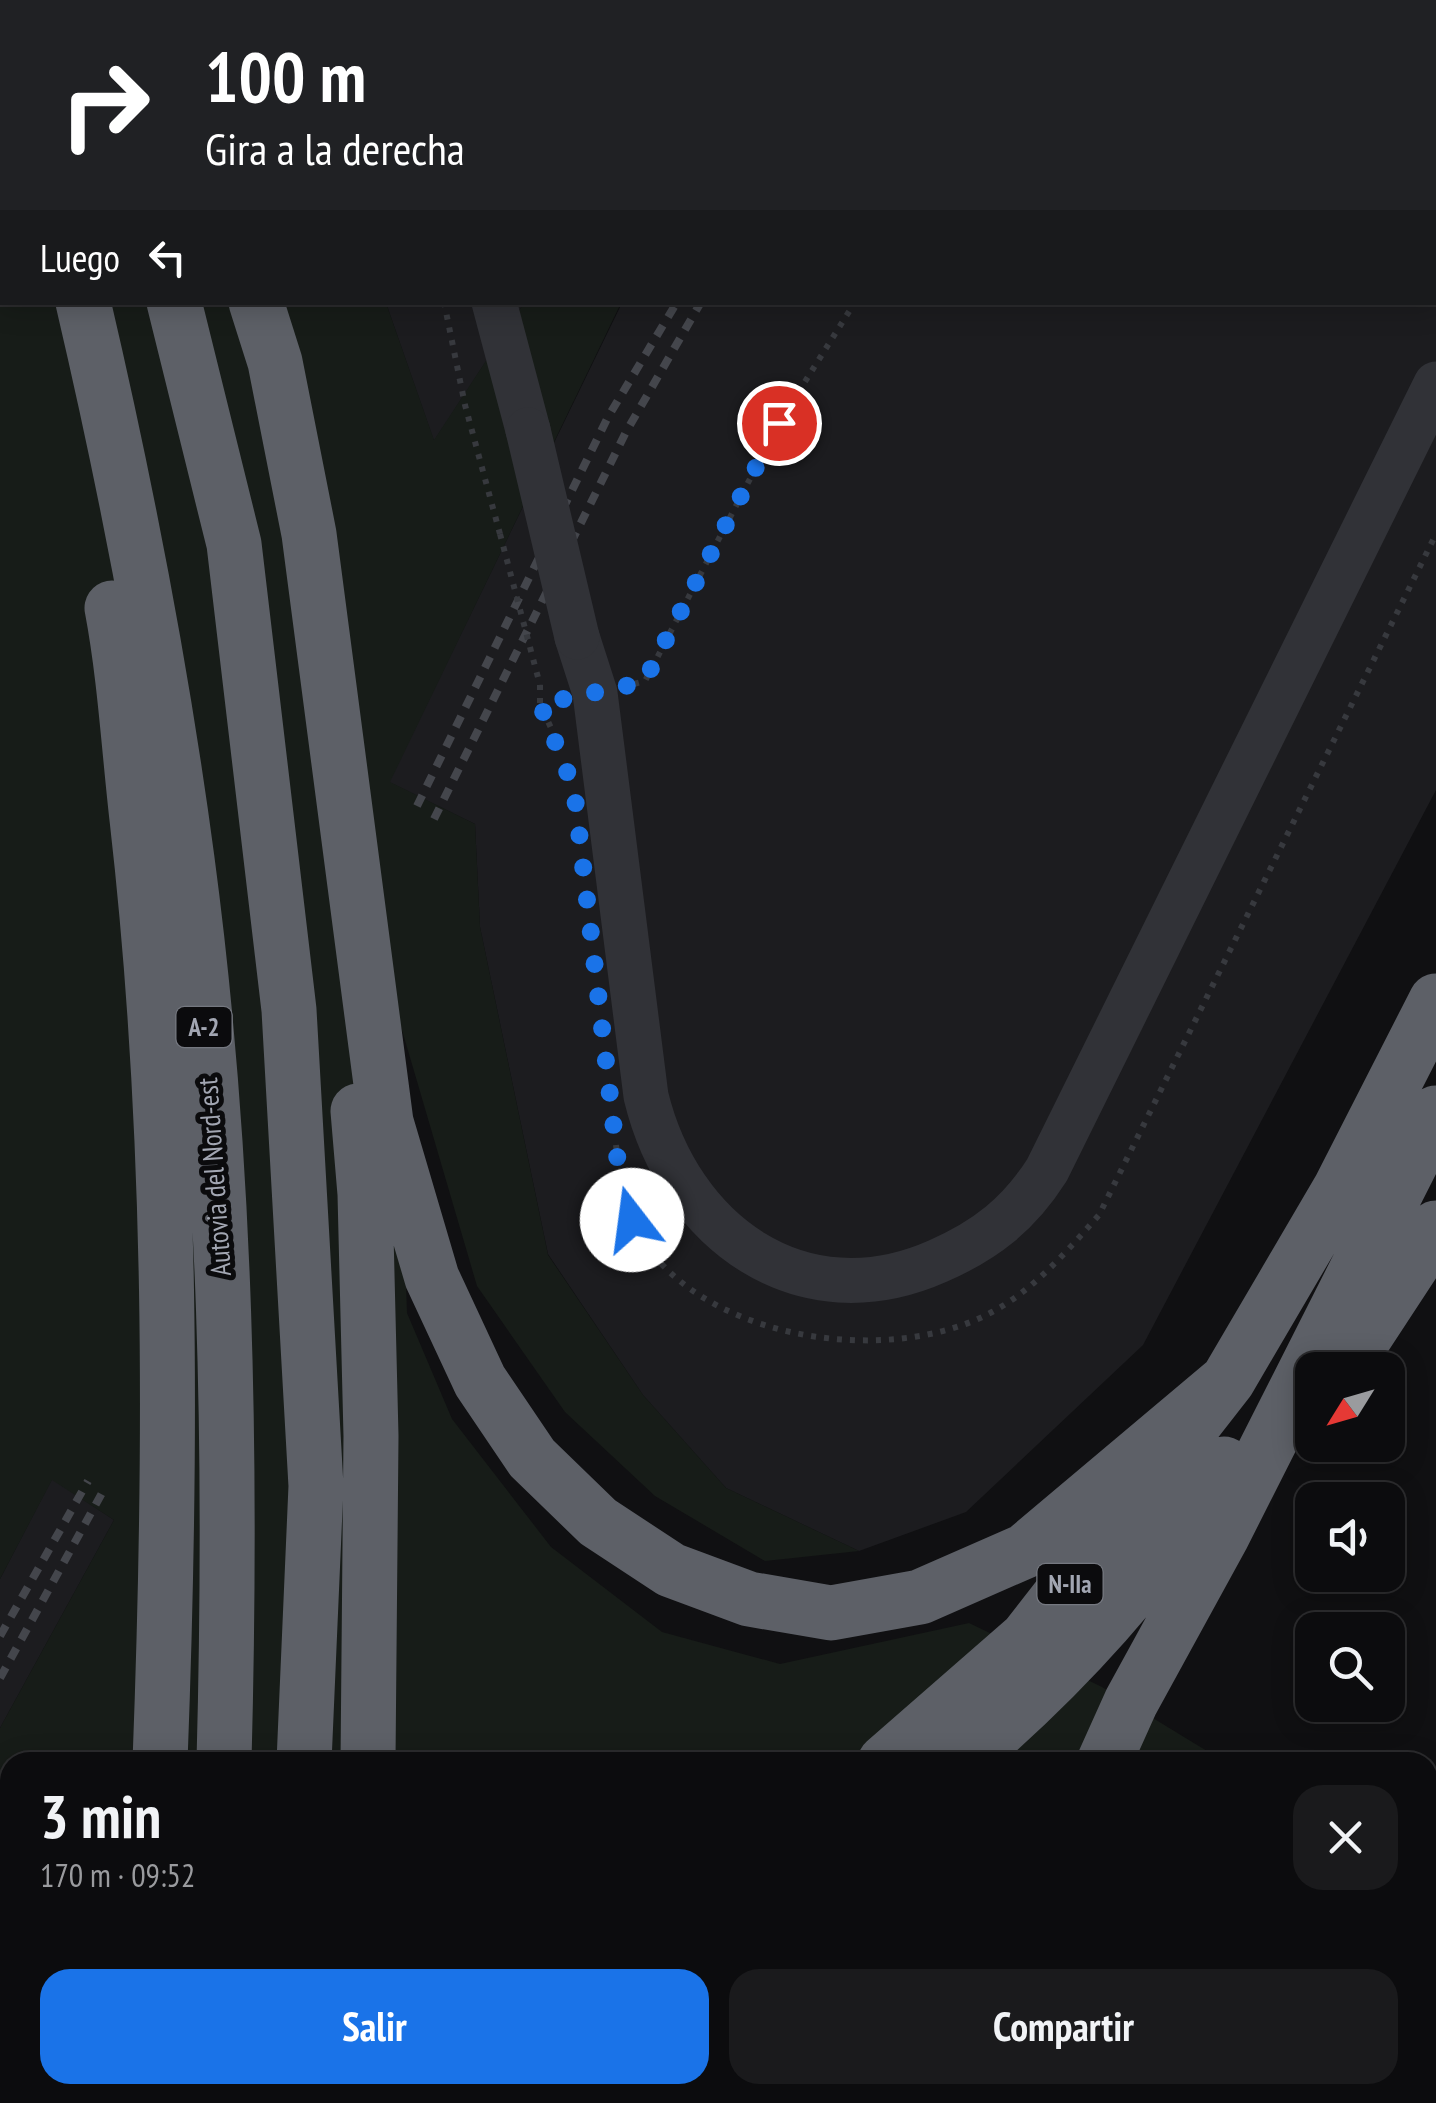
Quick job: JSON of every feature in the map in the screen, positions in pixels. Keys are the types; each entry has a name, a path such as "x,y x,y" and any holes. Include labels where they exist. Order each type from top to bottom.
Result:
{"highway":[{"path":"52,305 115,624 148,918 164,1136 169,1342 160,1752"},
{"name":"Autovia del Nord-est","path":"84,305 126,485 188,860 204,1028 227,1429 224,1752"},
{"path":"175,305 234,544 288,1010 316,1486 304,1752"},
{"path":"239,305 259,390 344,957 365,1194 371,1436 368,1752"},
{"path":"257,305 276,362 309,534 386,1122 432,1278 480,1380 532,1458 598,1522 671,1570 748,1599 831,1613 920,1597 1025,1551 1228,1380"},
{"name":"N-IIa","path":"896,1752 1027,1638 1228,1380 1340,1188 1436,1001"},
{"path":"1108,1752 1436,1113"},
{"path":"974,1752 1038,1697 1188,1522 1379,1222"},
{"path":"1355,1352 1436,1228"},
{"path":"1126,1752 1295,1450"}],"lane":[{"path":"495,305 577,637 595,692 646,1096 655,1135 676,1175 724,1234 786,1267 826,1280 864,1284 904,1275 962,1251 998,1228 1026,1203 1048,1170 1436,384"}],"path":[{"path":"445,305 465,405 540,685 540,704 561,750"},
{"path":"540,704 644,682 779,423 853,305"},
{"path":"616,1139 619,1172 632,1220 655,1254 688,1284 738,1316 791,1335 854,1343 920,1335 990,1313 1050,1270 1099,1215 1436,534"}],"shaded area":[{"path":"0,305 387,305 434,440 523,305 620,305 390,782 475,824 480,927 548,1255 643,1395 726,1488 859,1551 765,1561 655,1496 565,1412 477,1286 397,1013 407,1313 452,1419 551,1547 662,1632 780,1664 969,1623 1102,1687 1209,1752 0,1752 0,1728 114,1520 52,1480 0,1579"},
{"path":"387,305 523,305 434,441"},
{"path":"621,305 1436,305 1436,790 1143,1345 966,1512 859,1551 726,1488 643,1395 548,1254 480,927 475,824 389,782"},
{"path":"52,1479 114,1520 0,1728 0,1579"}],"railway":[{"path":"417,806 608,417 675,305"},
{"path":"434,819 626,432 699,305"},
{"path":"0,1636 88,1481"},
{"path":"0,1678 102,1493"}],"route":[{"path":"632,1220 619,1172 574,789 540,704 644,682 779,423"}]}
